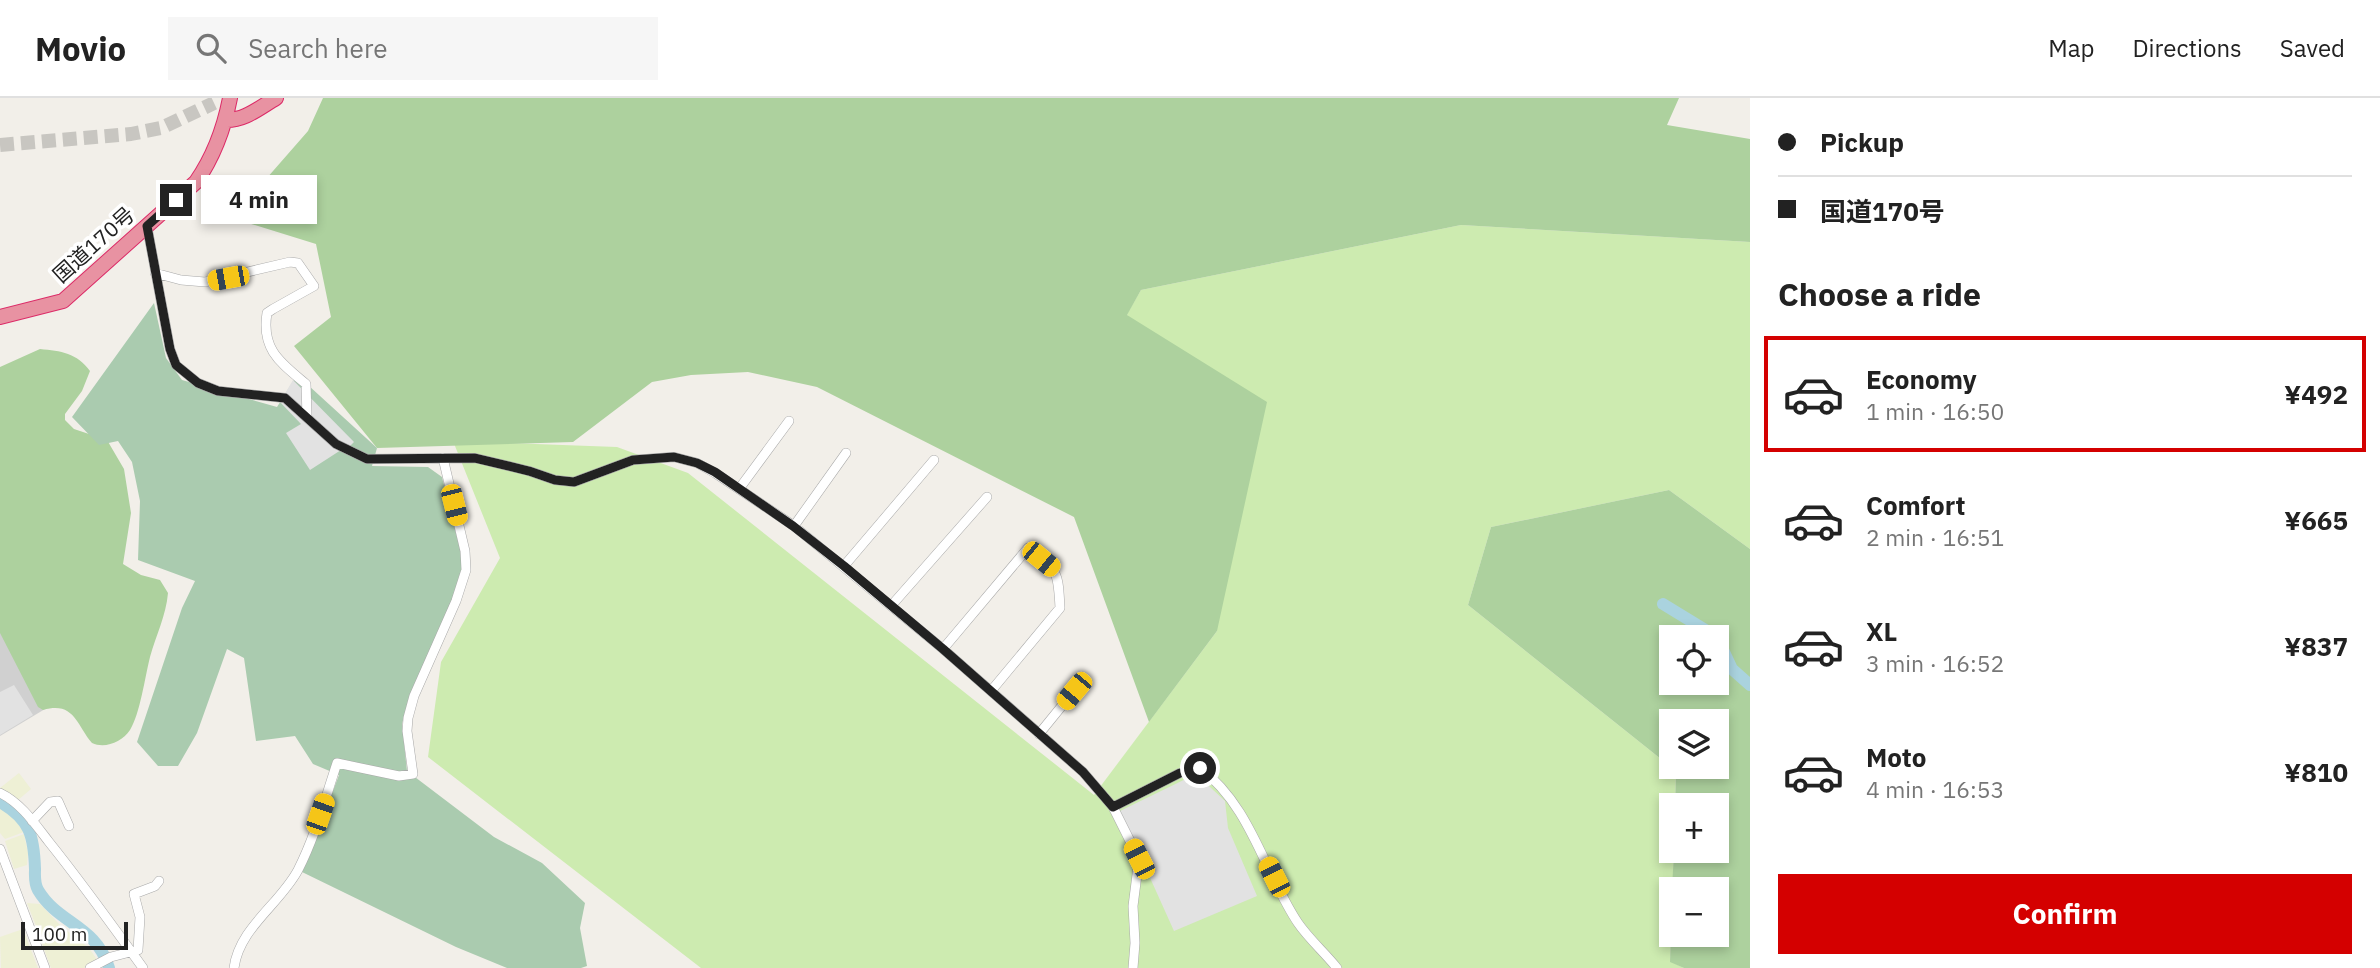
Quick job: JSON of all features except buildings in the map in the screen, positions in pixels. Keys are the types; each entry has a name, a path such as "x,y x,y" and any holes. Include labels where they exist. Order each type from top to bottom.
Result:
{"highway":[{"path":"266,98 224,105 236,120 276,98"},
{"name":"国道170号","path":"0,317 64,301 196,182 211,160 224,105"}],"street":[{"path":"147,226 167,336 176,365 198,383 218,391 285,398 336,444 367,459 475,458 555,480 574,482 633,460 674,457 697,463 793,526 991,691 1083,772 1113,807 1139,859 1133,906 1133,968"},
{"path":"155,273 181,280 205,282 290,262 298,263 314,286 267,313 265,327 269,348 306,384 307,416"},
{"path":"740,489 789,421"},
{"path":"793,526 846,453"},
{"path":"234,968 244,938 298,870 337,763 399,776 412,774 408,718 414,696 456,601 466,570 465,551 443,458"},
{"path":"844,566 934,460"},
{"path":"891,606 987,497"},
{"path":"943,649 1028,548 1055,570 1059,579 1060,608 991,691"},
{"path":"1039,734 1074,691"},
{"path":"1113,807 1180,773 1200,768 1217,781 1238,808 1298,923 1338,968"},
{"path":"0,793 15,802 32,821 93,896 143,968"},
{"path":"32,821 50,802 58,801 69,825"},
{"path":"0,849 45,968"},
{"path":"90,968 107,959 138,950 140,917 134,894 155,886 159,881"}],"shaded area":[{"path":"293,380 354,442 345,451 341,450 310,470 286,433 301,424 280,402"},
{"path":"0,623 45,709 0,736"},
{"path":"14,685 33,715 0,735 0,692"},
{"path":"1196,774 1225,801 1228,828 1257,896 1174,931 1120,811"}],"green space":[{"path":"323,98 1679,98 1667,125 1750,139 1750,242 1461,225 1141,290 1127,315 1267,402 1217,631 1149,722 1074,517 817,387 748,372 691,375 652,382 573,442 377,448 294,346 331,317 316,244 232,218 308,131"},
{"path":"1461,225 1750,242 1750,549 1669,490 1491,527 1468,605 1659,757 1659,779 1676,779 1675,793 1659,793 1659,863 1674,863 1673,877 1659,877 1659,947 1671,947 1670,961 1684,968 701,968 428,757 441,662 500,558 453,441 617,447 688,473 1094,795 1217,631 1127,314 1141,290"},
{"path":"154,303 166,358 182,380 277,407 297,375 377,448 372,466 428,467 442,477 462,557 460,585 408,701 402,724 407,771 494,837 542,863 585,903 580,928 587,966 507,968 456,947 302,872 339,775 313,764 295,736 256,741 244,658 227,649 197,733 178,766 158,766 137,742 182,608 195,581 138,560 140,501 132,462 118,441 99,445 72,417"},
{"path":"40,349 68,354 80,360 90,371 82,391 65,414 65,420 74,429 107,440 124,469 131,513 123,564 141,575 160,580 168,593 134,723 123,738 108,745 92,743 68,711 53,708 43,710 38,707 0,633 0,367"},
{"path":"1669,490 1750,549 1750,968 1684,968 1670,962 1670,947 1729,947 1729,877 1673,877 1673,863 1729,863 1729,793 1675,793 1676,779 1729,779 1729,709 1659,709 1659,757 1468,605 1491,527"},
{"path":"19,773 31,789 18,800 0,788"},
{"path":"0,807 14,817 24,832 5,839 0,833"},
{"path":"24,834 28,853 27,865 14,869 5,841"},
{"path":"27,903 40,904 61,926 89,948 98,961 85,968 51,968 41,941 54,933 43,936"},
{"path":"23,929 38,968 1,968 0,937"}],"waterway":[{"path":"1663,604 1697,625"},
{"path":"1729,663 1732,669 1750,685"},
{"path":"0,802 18,815 28,830 33,847 38,890 46,901 95,942 109,968"}],"tunnel":[{"path":"0,145 131,134 161,128 214,103"}],"route":[{"path":"176,200 147,226 170,349 176,365 198,383 218,391 285,398 336,444 367,459 475,458 555,480 574,482 633,460 674,457 697,463 715,472 793,526 844,566 1083,772 1113,807 1180,773 1200,768"}]}
